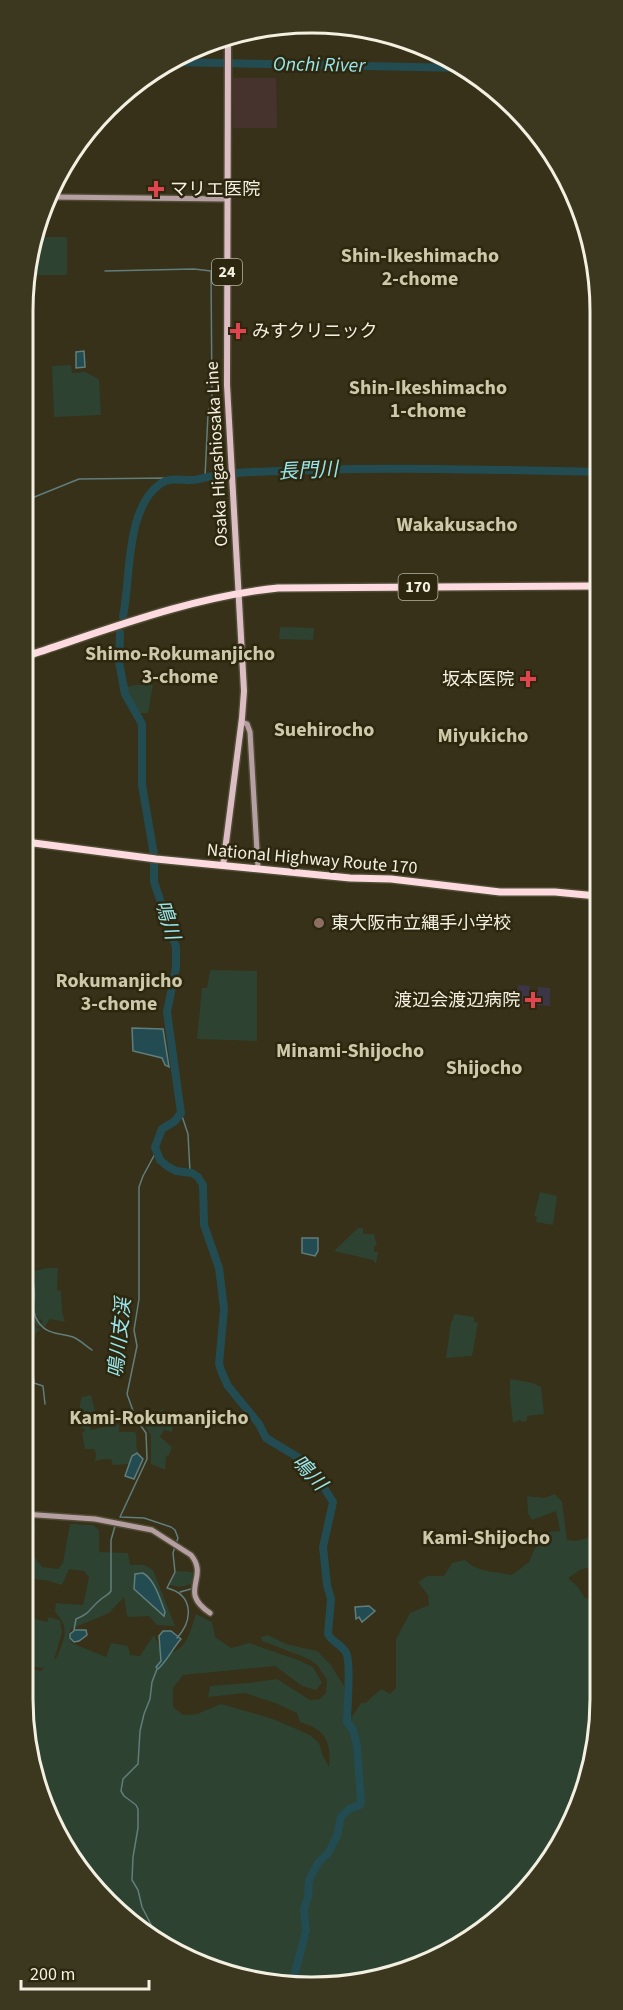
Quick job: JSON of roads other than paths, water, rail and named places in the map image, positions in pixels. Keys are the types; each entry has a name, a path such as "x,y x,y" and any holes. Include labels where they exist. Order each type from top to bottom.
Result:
{"highway":[{"name":"170","path":"33,654 151,616 239,592 278,588 590,586"},
{"name":"National Highway Route 170","path":"33,843 223,866 357,879 392,879 500,892 555,892 590,895"}],"main road":[{"name":"Osaka Higashiosaka Line","path":"223,866 242,722 244,666 227,385 228,46"}],"street":[{"path":"57,198 228,199"},
{"path":"242,722 247,724 250,732 258,868"},
{"path":"33,1515 102,1521 157,1532 195,1560 198,1569 195,1600 210,1613"}],"water":[{"path":"84,351 85,367 76,368 76,352"},
{"path":"132,1028 163,1029 169,1067 165,1065 162,1058 133,1051"},
{"path":"302,1238 318,1238 318,1251 315,1256 302,1253"},
{"path":"137,1453 143,1459 134,1479 125,1476 132,1456"},
{"path":"143,1573 157,1590 165,1612 164,1616 134,1589 135,1574"},
{"path":"369,1606 375,1611 362,1622 359,1617 356,1619 355,1607"},
{"path":"75,1630 86,1630 87,1635 74,1642 70,1634"},
{"path":"163,1631 171,1631 181,1639 158,1669 156,1667 161,1661 159,1636"}],"waterway":[{"name":"Onchi River","path":"187,62 446,68"},
{"path":"105,271 194,269 211,271 212,398 208,414 205,477"},
{"name":"長門川","path":"123,616 135,527 149,495 165,481 194,480 241,473 348,469 590,472"},
{"path":"33,498 79,479 170,479"},
{"name":"鳴川","path":"120,633 119,662 125,694 142,724 142,785 154,855 154,882 176,947 176,968 167,1012 181,1113 175,1121 162,1129 155,1147 160,1160 167,1166 176,1171 192,1173 203,1185 204,1225 219,1268 224,1309 219,1364 228,1386 259,1424 266,1438 299,1458 305,1471 323,1486 333,1502 323,1547 327,1585 331,1599 328,1634 347,1655 349,1678 347,1722 353,1730 357,1746 361,1802 341,1817 337,1836 309,1880 308,1897 304,1909 306,1931 294,1976"},
{"path":"181,1113 188,1134 190,1172"},
{"name":"鳴川支渓","path":"156,1152 139,1187 139,1299 134,1330 137,1346 127,1394 136,1419 146,1433 147,1459 120,1517 144,1518 175,1530 178,1538 173,1553 175,1572 167,1588 182,1596 188,1609 186,1624 177,1638"},
{"path":"33,1284 34,1310 39,1323 50,1332 76,1338 92,1350"},
{"path":"33,1372 34,1383 43,1386 45,1404"},
{"path":"74,1630 76,1619 87,1613 111,1591 111,1540 115,1526"},
{"path":"180,1592 191,1589"},
{"name":"鳴川支渓","path":"152,1926 132,1880 138,1809 121,1791 123,1779 138,1764 140,1731 157,1669"}],"place":[{"name":"マリエ医院","path":"156,189"},
{"name":"みすクリニック","path":"238,331"},
{"name":"坂本医院","path":"528,679"},
{"name":"東大阪市立縄手小学校","path":"319,923"},
{"name":"渡辺会渡辺病院","path":"533,1000"}],"district":[{"name":"Shin-Ikeshimacho 2-chome","path":"420,268"},
{"name":"Shin-Ikeshimacho 1-chome","path":"428,400"},
{"name":"Wakakusacho","path":"457,525"},
{"name":"Shimo-Rokumanjicho 3-chome","path":"180,666"},
{"name":"Suehirocho","path":"324,730"},
{"name":"Miyukicho","path":"483,736"},
{"name":"Rokumanjicho 3-chome","path":"119,992"},
{"name":"Minami-Shijocho","path":"350,1051"},
{"name":"Shijocho","path":"484,1068"},
{"name":"Kami-Rokumanjicho","path":"159,1418"},
{"name":"Kami-Shijocho","path":"486,1538"}]}
